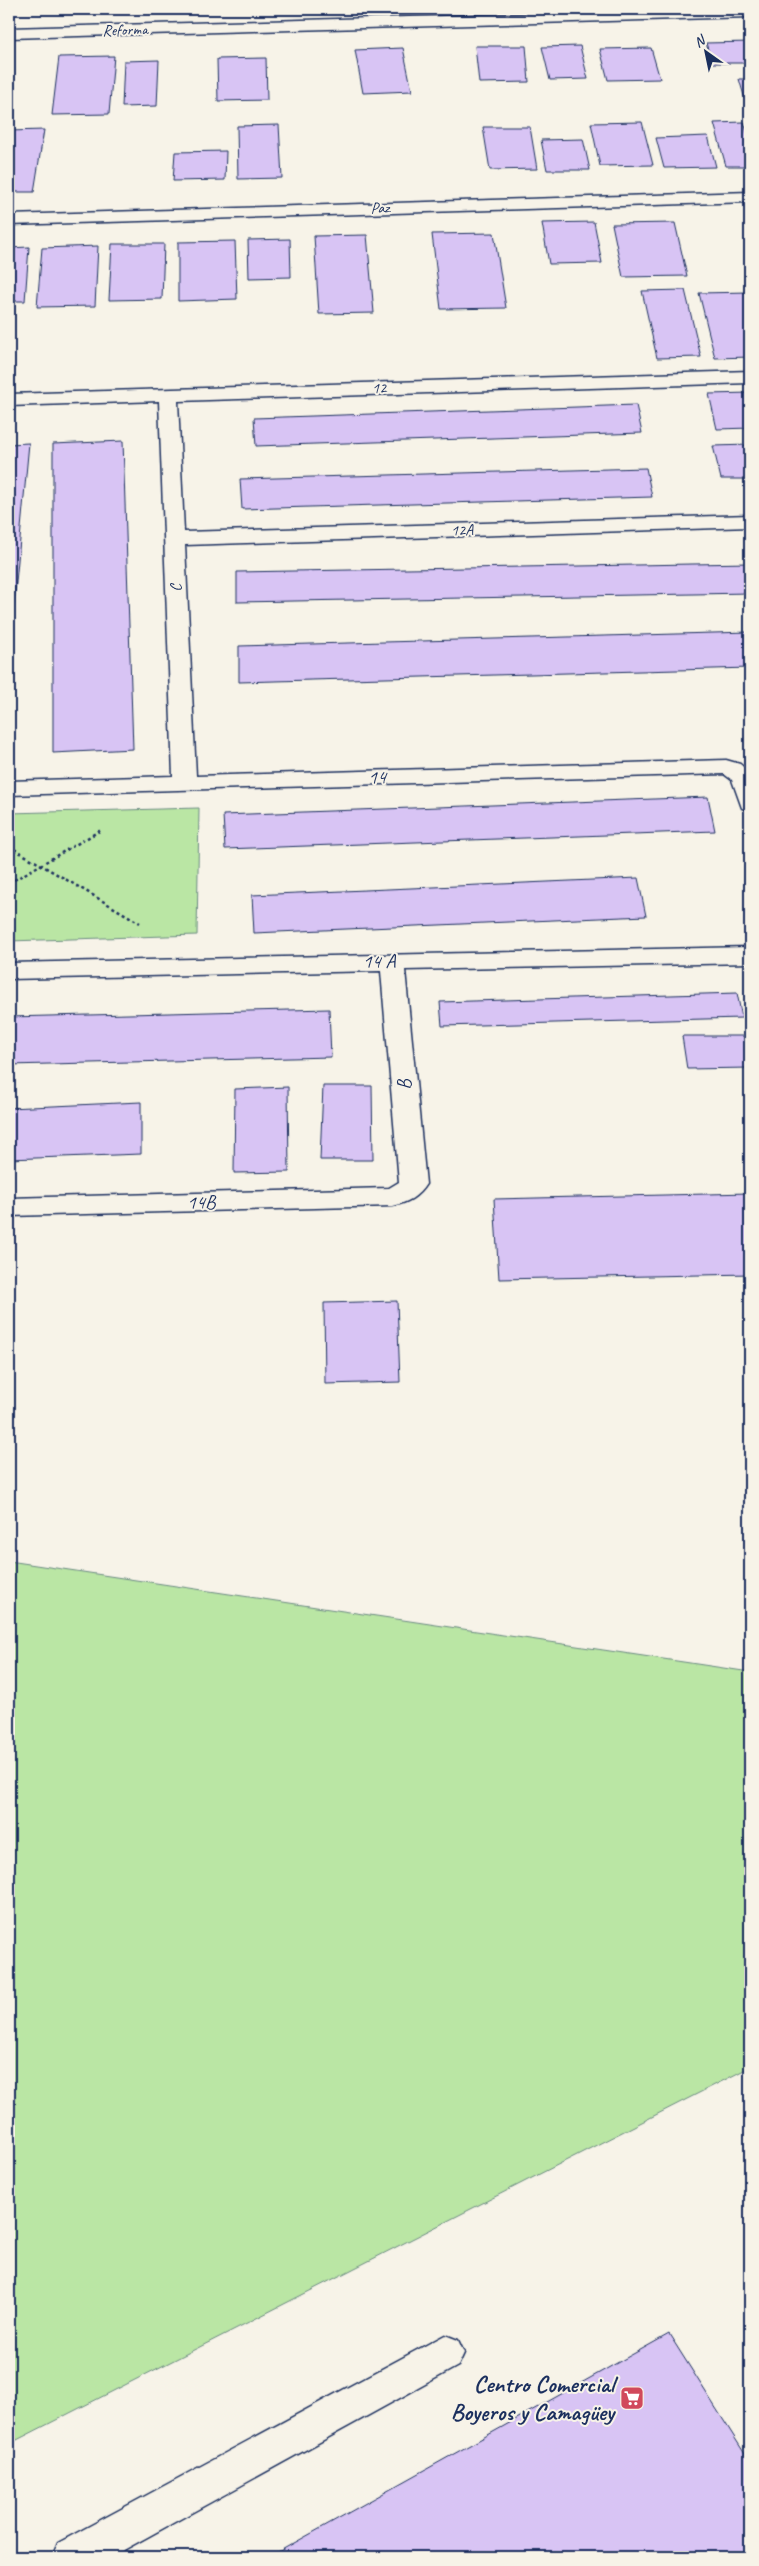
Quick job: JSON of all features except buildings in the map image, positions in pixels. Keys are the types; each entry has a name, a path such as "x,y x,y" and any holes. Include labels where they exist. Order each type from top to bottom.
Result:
{"street":[{"name":"Reforma","path":"9,33 750,12"},
{"name":"Paz","path":"9,220 750,197"},
{"name":"12","path":"9,400 750,377"},
{"name":"C","path":"168,395 185,782"},
{"name":"12A","path":"174,539 750,521"},
{"name":"14","path":"9,788 726,767 737,770 743,776 750,803"},
{"name":"14 A","path":"9,971 392,961 750,955"},
{"name":"B","path":"392,961 413,1184 406,1191 394,1197"},
{"name":"14B","path":"9,1207 394,1197"},
{"path":"72,2557 446,2353"}],"path":[{"path":"9,883 109,826"},
{"path":"9,846 212,966"}],"green space":[{"path":"199,808 197,935 9,941 9,813"},
{"path":"9,1561 750,1672 750,2067 9,2444"}],"place":[{"name":"Centro Comercial Boyeros y Camagüey","path":"632,2398"}]}
